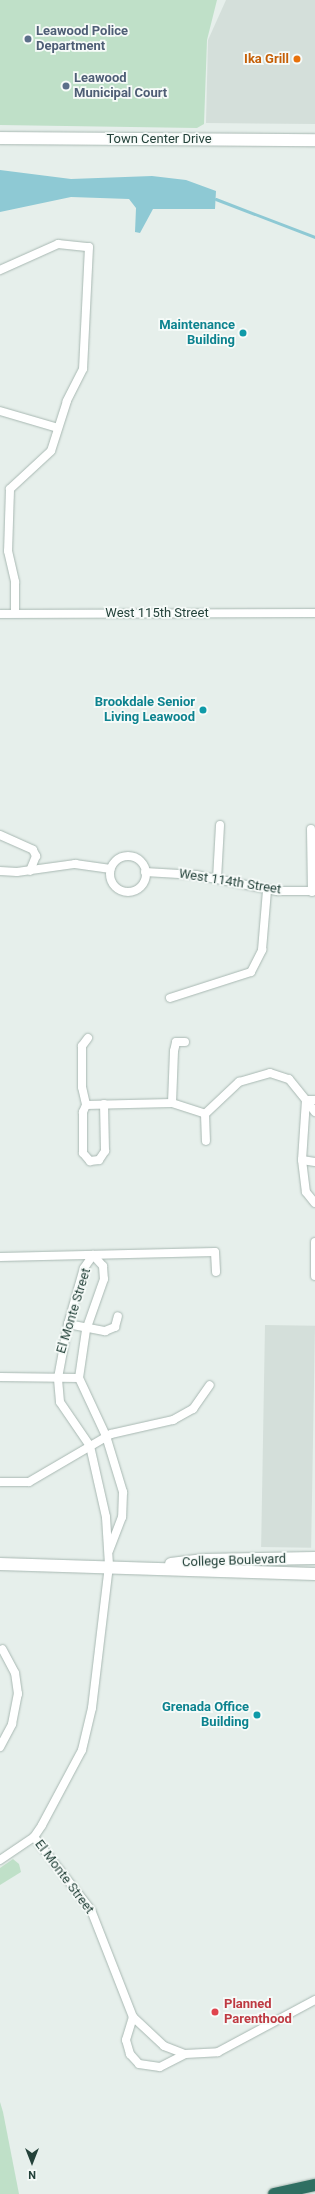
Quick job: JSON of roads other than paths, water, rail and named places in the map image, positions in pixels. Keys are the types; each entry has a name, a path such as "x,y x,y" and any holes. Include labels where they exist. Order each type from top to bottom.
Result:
{"highway":[{"path":"274,2194 315,2184"}],"main road":[{"name":"Town Center Drive","path":"1,139 315,140"},
{"name":"College Boulevard","path":"154,1566 202,1560 315,1558"},
{"name":"College Boulevard","path":"0,1564 154,1566 196,1571 315,1574"}],"street":[{"path":"0,270 58,244 89,247 83,369 50,451 10,490 8,551 14,582 14,614"},
{"path":"0,411 58,428"},
{"name":"West 115th Street","path":"0,614 315,613"},
{"path":"217,878 220,825"},
{"path":"311,829 314,891"},
{"path":"0,835 33,850 36,856 30,871"},
{"path":"131,857 141,862 145,872 139,888 128,892 112,884 111,869 120,858 131,857"},
{"path":"0,871 30,871 75,864 111,869"},
{"name":"West 114th Street","path":"145,872 217,878 267,890 314,891"},
{"path":"170,998 251,972 262,950 267,890"},
{"path":"88,1038 82,1046 82,1087 86,1105 83,1112 83,1153 85,1158 95,1162 103,1157 105,1151 104,1104"},
{"path":"172,1103 174,1051 176,1042 185,1042"},
{"path":"206,1141 205,1114 239,1082 258,1074 289,1079 315,1112"},
{"path":"306,1100 315,1100"},
{"path":"306,1100 302,1160 306,1192 315,1201"},
{"path":"86,1105 172,1103 205,1114"},
{"path":"302,1160 315,1162"},
{"path":"315,1242 315,1276"},
{"path":"0,1257 215,1252 216,1272"},
{"name":"El Monte Street","path":"109,1551 122,1517 123,1492 106,1436 79,1378 86,1330 104,1279 103,1266 93,1255 84,1268 68,1324 58,1378 60,1402 90,1446 102,1489 109,1551 109,1565 92,1708 82,1750 34,1837 91,1910 133,2017 150,2036 185,2054"},
{"path":"68,1324 86,1330 111,1330 118,1324 118,1316"},
{"path":"0,1377 79,1378"},
{"path":"0,1482 29,1482 106,1436 173,1420 193,1409 210,1384"},
{"path":"0,1748 12,1724 18,1694 15,1673 2,1649"},
{"path":"0,1860 34,1837"},
{"path":"133,2017 126,2040 130,2054 139,2064 160,2067 185,2054 232,2048 315,2000"}],"water":[{"path":"0,170 71,179 152,176 186,180 216,191 215,209 153,209 140,233 135,232 136,208 129,199 71,197 0,212"}],"waterway":[{"path":"216,199 315,237"}],"place":[{"name":"Leawood Police Department","path":"28,39"},
{"name":"Ika Grill","path":"297,59"},
{"name":"Leawood Municipal Court","path":"66,86"},
{"name":"Maintenance Building","path":"243,333"},
{"name":"Brookdale Senior Living Leawood","path":"203,710"},
{"name":"Grenada Office Building","path":"257,1715"},
{"name":"Planned Parenthood","path":"215,2012"}]}
